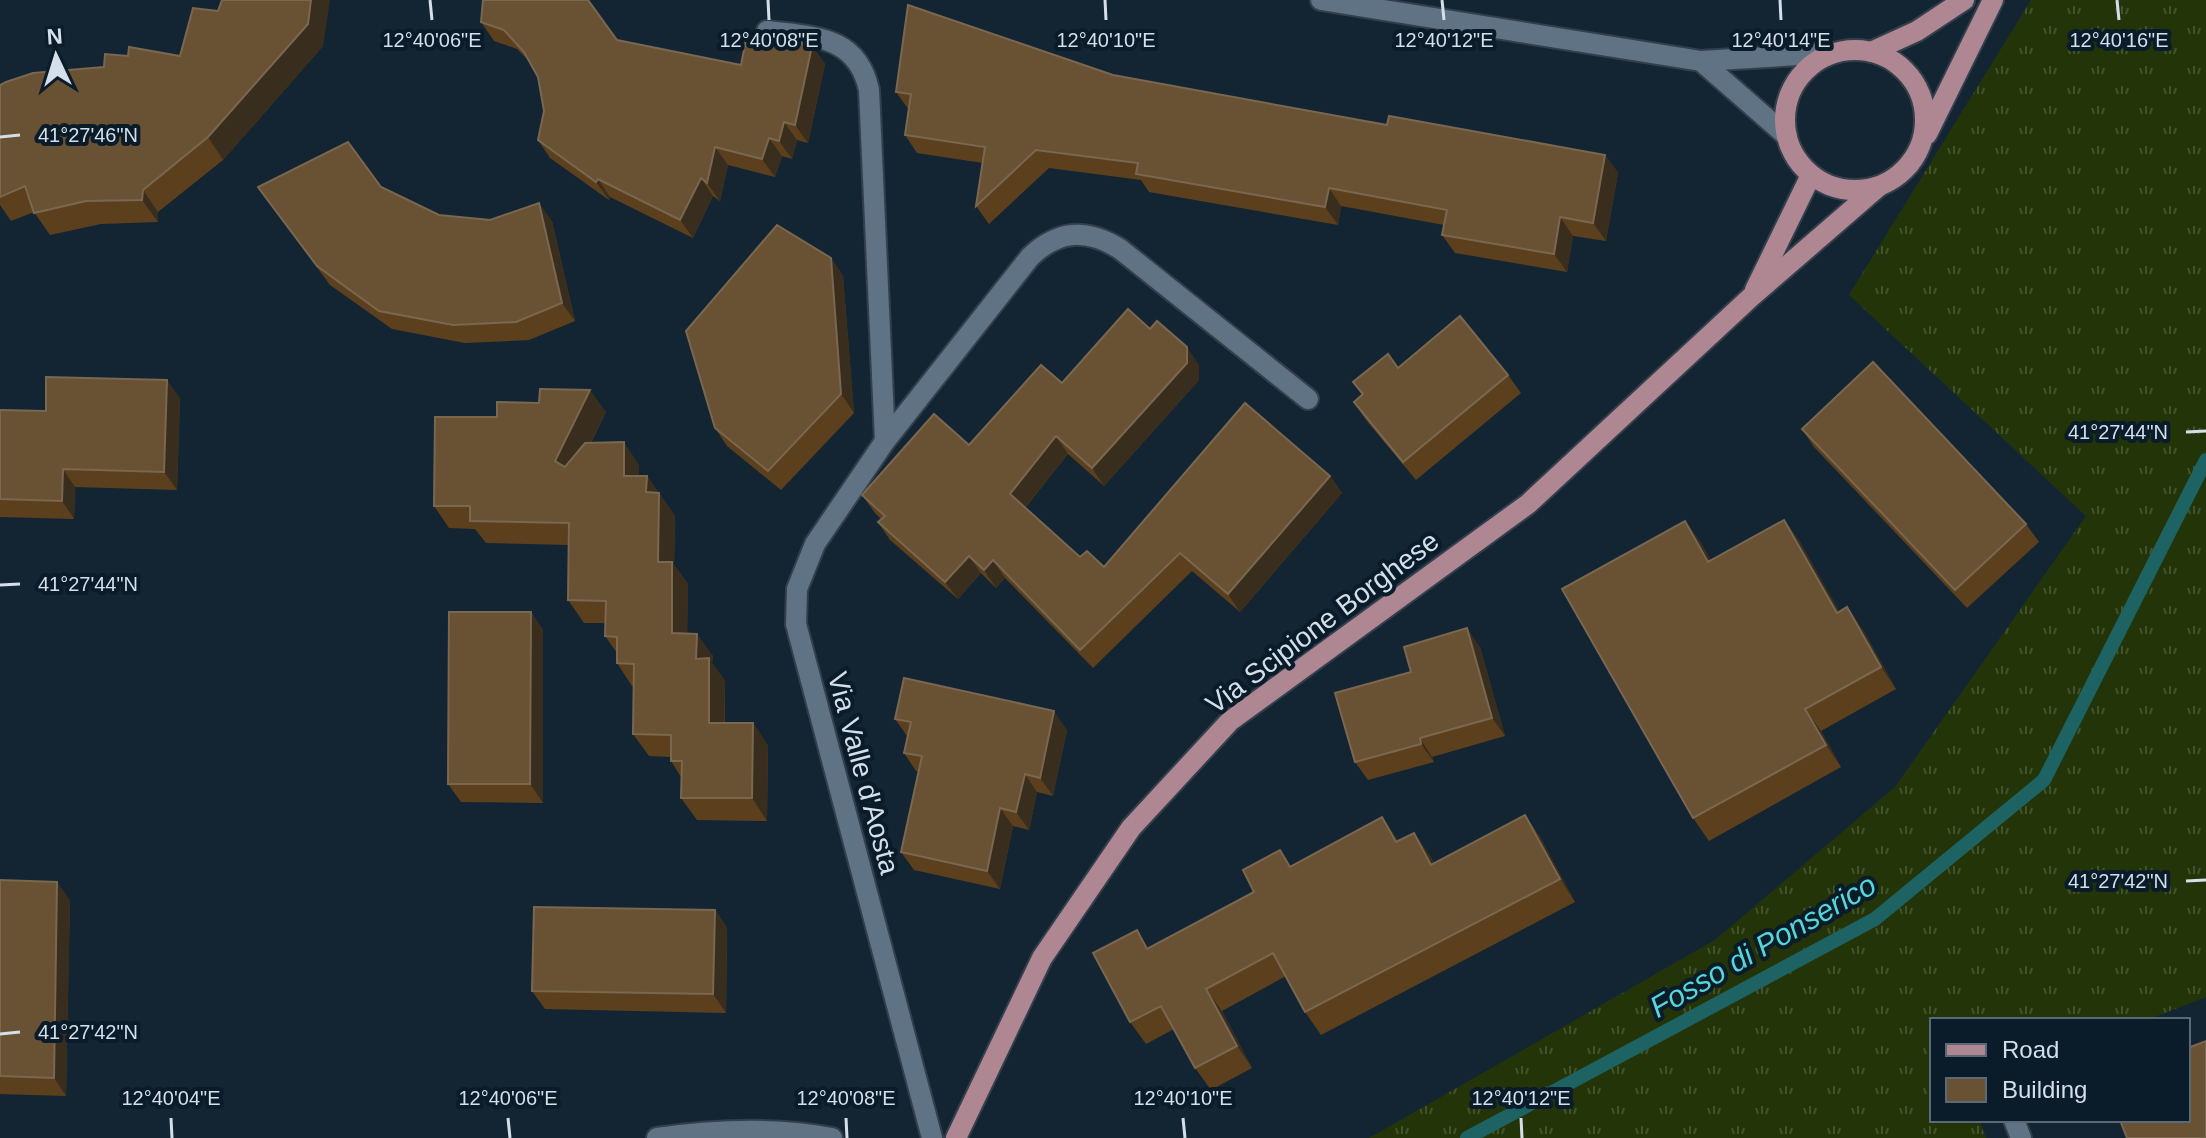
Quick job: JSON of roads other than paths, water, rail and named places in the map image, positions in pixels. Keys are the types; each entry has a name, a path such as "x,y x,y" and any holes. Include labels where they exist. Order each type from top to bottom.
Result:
{"main road":[{"path":"1871,52 1917,31 1964,0"},
{"path":"1923,141 1926,118 1921,95 1909,76 1892,60 1871,52 1851,50 1833,53 1814,63 1789,95 1785,116 1787,136 1795,157 1811,175 1831,186 1854,191 1878,187 1898,177 1913,161 1923,141 1993,0"},
{"name":"Via Scipione Borghese","path":"1751,297 1811,175"},
{"name":"Via Scipione Borghese","path":"956,1138 1042,958 1131,828 1230,721 1528,504 1751,297 1878,187"}],"street":[{"path":"1321,0 1701,61 1833,53"},
{"path":"767,31 817,37 840,45 850,52 866,77 885,441"},
{"path":"1701,61 1787,136"},
{"name":"Via Valle d'Aosta","path":"932,1138 796,624 797,589 809,555 885,441 1030,257 1050,241 1071,235 1101,239 1120,249 1308,399"},
{"path":"657,1138 751,1132 832,1138"}],"waterway":[{"name":"Fosso di Ponserico","path":"1467,1138 1875,919 2044,780 2206,460"}]}
